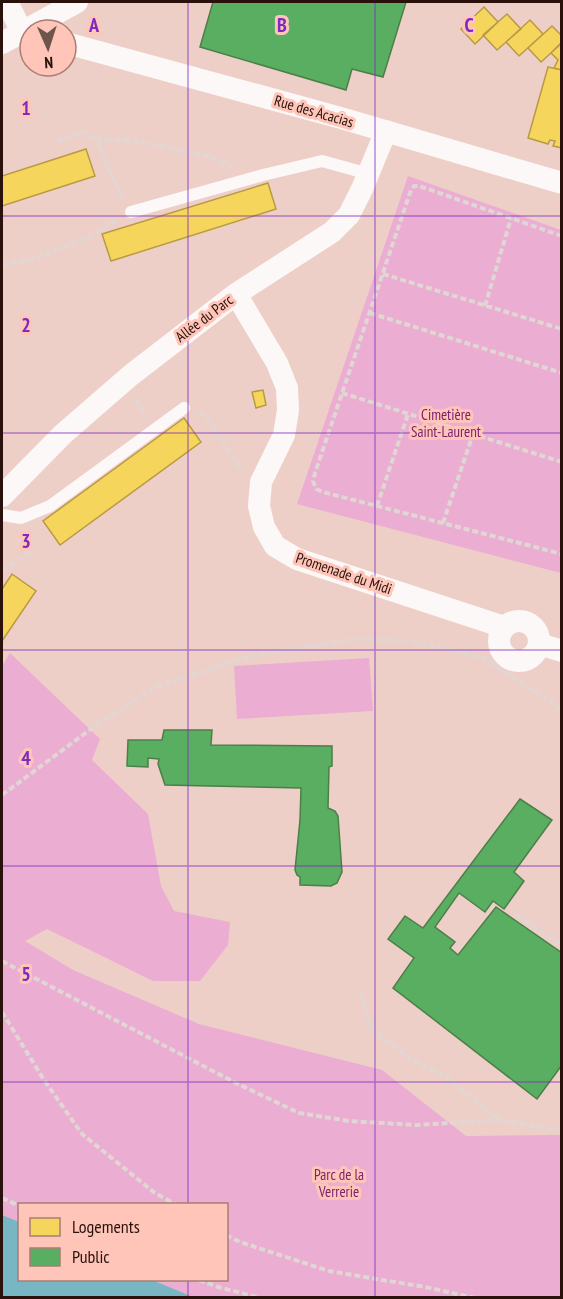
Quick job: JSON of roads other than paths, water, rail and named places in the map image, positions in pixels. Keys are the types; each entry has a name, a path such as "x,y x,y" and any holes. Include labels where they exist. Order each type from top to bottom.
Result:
{"street":[{"path":"7,2 18,20"},
{"path":"51,18 77,2"},
{"path":"2,43 18,36"},
{"name":"Rue des Acacias","path":"78,47 388,126 561,183"},
{"name":"Allée du Parc","path":"2,496 63,434 121,383 236,294 332,232 349,215 369,174 388,126"},
{"name":"Promenade du Midi","path":"236,294 277,363 287,388 288,410 284,435 261,482 259,506 264,527 275,546 297,559 504,627"},
{"path":"515,621 522,621 533,626 539,638 539,644 533,655 521,661 504,654 499,642 504,627 515,621"},
{"path":"539,644 561,651"}],"lane":[{"path":"131,212 322,161 369,174"},
{"path":"2,515 21,518 50,506 184,408"}],"water":[{"path":"2,1215 18,1222 18,1281 154,1281 193,1297 2,1297"}],"park label":[{"name":"Cimetière Saint-Laurent","path":"446,422"},
{"name":"Parc de la Verrerie","path":"339,1182"}]}
